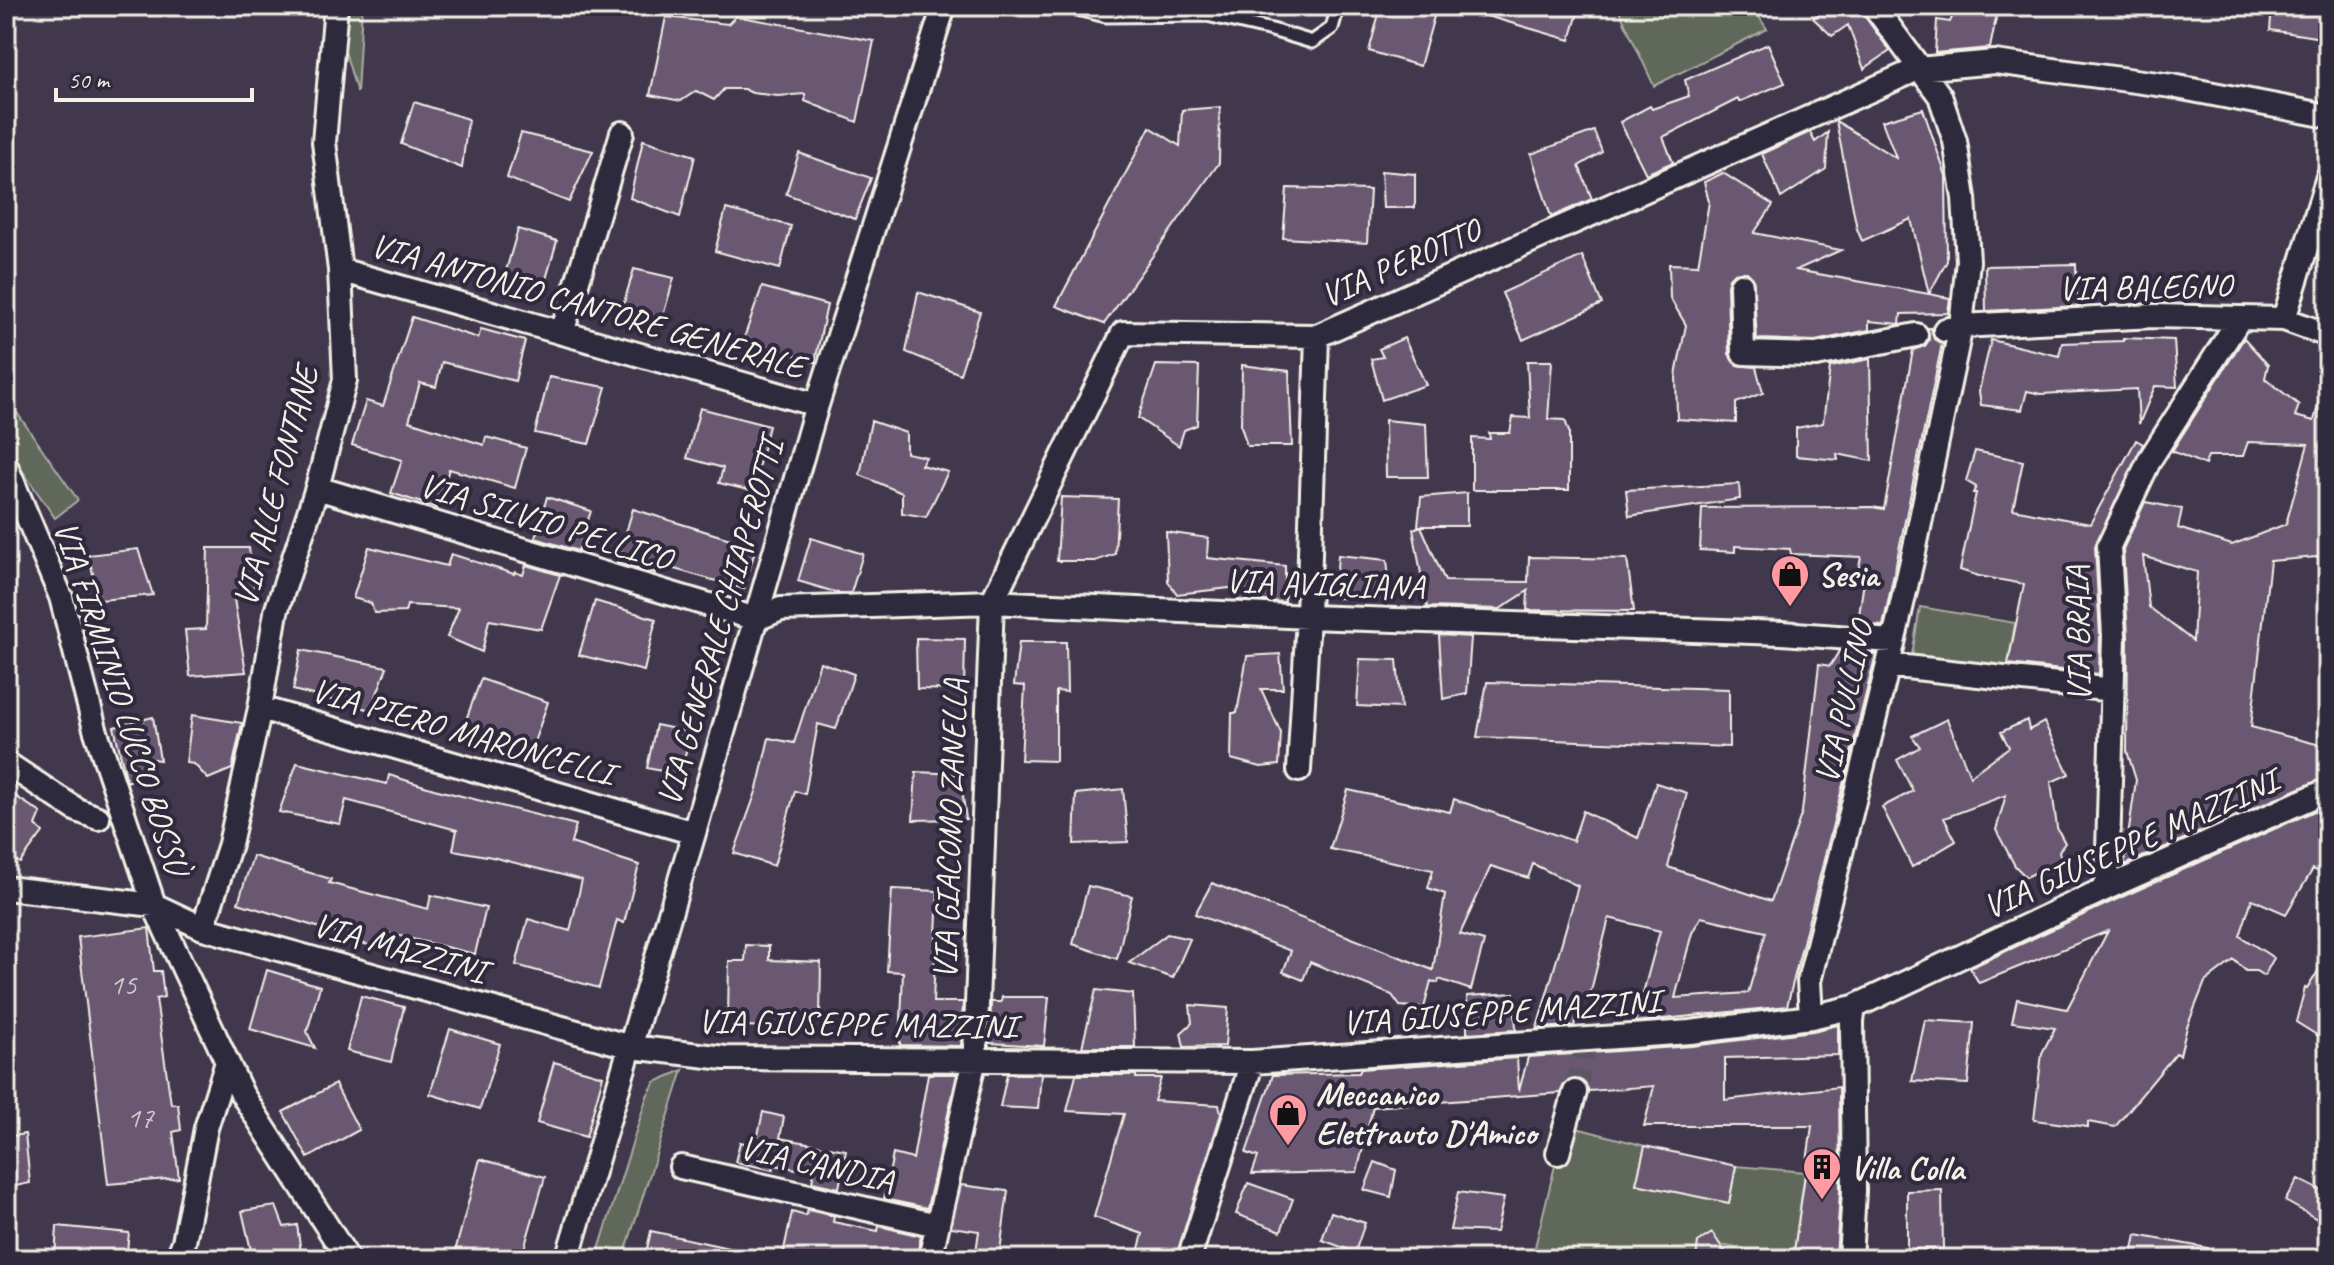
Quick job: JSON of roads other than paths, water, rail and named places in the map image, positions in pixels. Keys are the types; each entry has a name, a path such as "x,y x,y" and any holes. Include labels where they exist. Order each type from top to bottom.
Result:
{"street":[{"name":"VIA ALLE FONTANE","path":"203,928 230,844 260,708 276,612 317,488 345,380 340,270 324,142 336,6"},
{"name":"VIA GENERALE CHIAPEROTTI","path":"567,1259 817,405 944,6"},
{"name":"VIA PULLINO","path":"1811,1017 1809,981 1914,552 1953,328 1968,261 1964,198 1955,141 1940,96 1874,6"},
{"name":"VIA PEROTTO","path":"992,602 1123,333 1317,336 1918,69 1995,62 2172,86 2328,116"},
{"path":"562,333 622,133"},
{"path":"2284,319 2328,177"},
{"name":"VIA ANTONIO CANTORE GENERALE","path":"340,270 817,405"},
{"path":"1741,285 1743,353 1816,355 1916,335"},
{"name":"VIA BALEGNO","path":"1953,328 2154,316 2284,319 2319,332"},
{"name":"VIA BRAIA","path":"2107,888 2114,636 2109,546 2150,459 2240,318"},
{"path":"1299,770 1308,617 1317,336"},
{"name":"VIA FIRMINIO LUCCO BOSSÙ","path":"6,466 61,597 95,729 154,905 242,1094 348,1259"},
{"name":"VIA SILVIO PELLICO","path":"317,488 756,619"},
{"name":"VIA AVIGLIANA","path":"756,619 781,609 992,602 1308,617 1782,633 1892,641"},
{"name":"VIA GIACOMO ZANELLA","path":"930,1259 975,1058 992,602"},
{"path":"1888,665 2113,690"},
{"name":"VIA PIERO MARONCELLI","path":"260,708 694,833"},
{"path":"6,763 77,810 98,818"},
{"name":"VIA GIUSEPPE MAZZINI","path":"631,1047 725,1058 1252,1062 1587,1044 1811,1017 1854,1007 2107,888 2328,790"},
{"name":"VIA MAZZINI","path":"6,888 154,905 203,928 631,1047"},
{"path":"1850,1259 1854,1191 1854,1007"},
{"path":"177,1259 184,1242 206,1128 227,1062"},
{"path":"1189,1259 1252,1062"},
{"path":"1558,1153 1575,1092"},
{"name":"VIA CANDIA","path":"681,1167 937,1225"}],"lane":[{"path":"1064,6 1106,16 1207,15 1312,42 1332,28 1338,6"}],"tunnel":[{"path":"1575,1092 1585,1050"}],"place":[{"name":"Sesia","path":"1790,608"},
{"name":"Meccanico Elettrauto D'Amico","path":"1288,1147"},
{"name":"Villa Colla","path":"1822,1201"}]}
